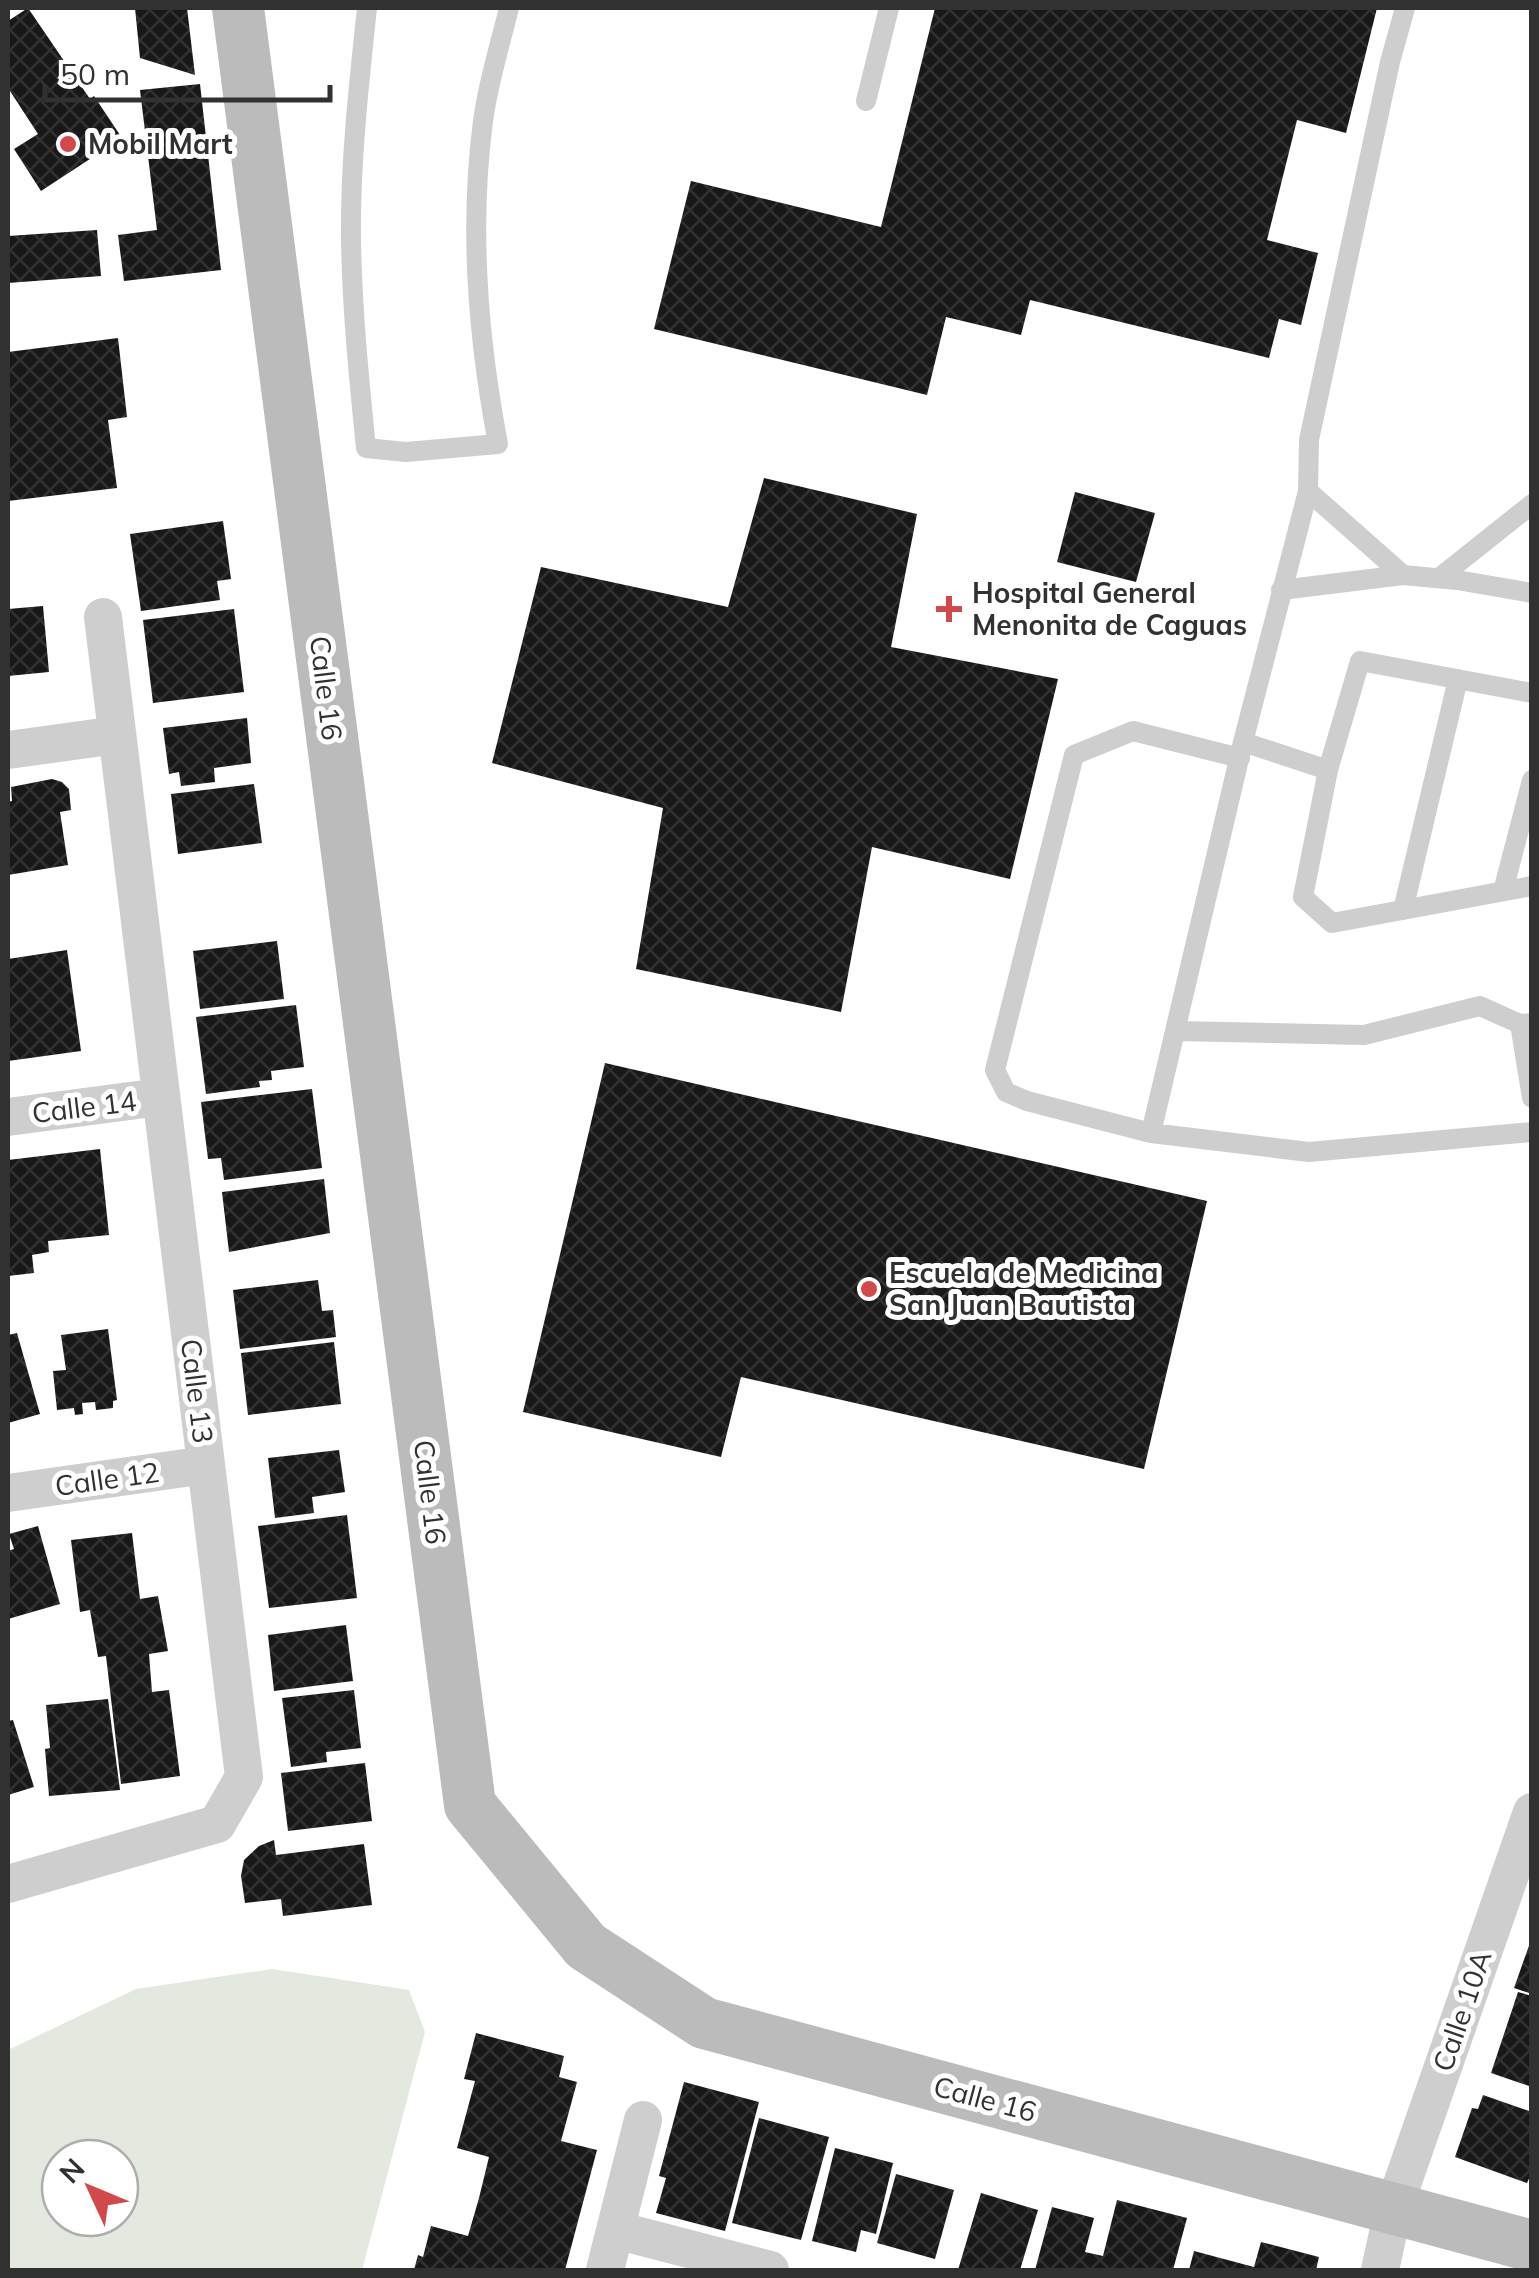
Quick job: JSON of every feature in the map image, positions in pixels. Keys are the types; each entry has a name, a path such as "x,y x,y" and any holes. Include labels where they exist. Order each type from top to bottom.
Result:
{"street":[{"name":"Calle 16","path":"238,8 470,1805 586,1946 704,2023 1532,2246"},
{"name":"Calle 13","path":"8,1884 216,1824 244,1777 102,617"},
{"path":"8,750 117,735"},
{"name":"Calle 14","path":"8,1117 160,1097"},
{"name":"Calle 12","path":"8,1493 206,1465"},
{"name":"Calle 10A","path":"1380,2270 1393,2210 1532,1812"},
{"path":"605,2270 643,2120"},
{"path":"616,2230 770,2270"}],"lane":[{"path":"368,8 356,115 351,238 360,391 366,448 406,452 498,444 490,403 474,241 483,119 508,8"},
{"path":"866,101 890,8"},
{"path":"1151,1133 1241,750 1308,491 1309,440 1405,8"},
{"path":"1308,491 1403,574"},
{"path":"1439,578 1532,504"},
{"path":"1281,590 1403,574 1532,593"},
{"path":"1532,693 1360,661 1328,770 1303,897 1332,922 1532,886"},
{"path":"1403,910 1458,679"},
{"path":"1328,770 1133,731 1074,755 994,1070 1006,1092 1151,1133 1309,1152 1532,1132"},
{"path":"1502,891 1532,780"},
{"path":"1176,1031 1364,1036 1480,1006 1526,1024 1532,1098"}],"shaded area":[{"path":"272,1969 409,1990 425,2032 362,2270 8,2270 8,2050 136,1989"}],"building":[{"path":"28,8 90,99 94,96 122,138 41,191 14,149 38,134 8,88 8,21"},
{"path":"135,8 187,8 195,75 140,58"},
{"path":"935,8 1377,8 1346,133 1297,120 1267,240 1318,253 1301,325 1279,319 1269,358 1030,300 1021,335 946,317 927,395 654,329 691,181 881,227"},
{"path":"200,84 221,270 124,281 118,235 157,230 140,90"},
{"path":"97,230 101,276 8,283 8,236"},
{"path":"118,338 127,417 108,420 117,488 8,501 8,352"},
{"path":"764,478 917,514 891,647 1058,679 1010,879 872,847 841,1012 636,969 663,808 492,763 541,567 728,607"},
{"path":"1075,492 1155,513 1136,582 1057,562"},
{"path":"223,521 231,579 217,581 220,600 141,611 130,534"},
{"path":"43,606 49,672 8,676 8,609"},
{"path":"234,609 244,692 153,703 143,620"},
{"path":"247,718 251,763 214,768 215,782 181,786 179,772 169,774 163,728"},
{"path":"52,779 69,789 71,810 60,812 68,865 8,875 11,787"},
{"path":"254,784 262,843 178,854 171,794"},
{"path":"277,941 284,999 200,1009 193,951"},
{"path":"67,950 81,1051 8,1061 8,959"},
{"path":"296,1005 304,1067 271,1071 272,1080 259,1081 260,1087 206,1094 196,1017"},
{"name":"Escuela de Medicina San Juan Bautista","path":"605,1063 1207,1201 1144,1469 741,1377 721,1457 523,1412"},
{"path":"312,1089 322,1168 224,1180 221,1158 208,1159 201,1102"},
{"path":"100,1149 109,1235 48,1241 49,1252 32,1255 34,1273 8,1276 8,1160"},
{"path":"324,1179 330,1233 229,1252 222,1192"},
{"path":"318,1280 322,1311 333,1310 336,1337 240,1349 233,1290"},
{"path":"108,1329 117,1400 113,1401 113,1408 96,1410 95,1402 82,1403 83,1414 75,1415 74,1408 57,1410 53,1371 66,1370 61,1335"},
{"path":"17,1333 40,1414 8,1423 8,1335"},
{"path":"334,1342 341,1404 248,1415 241,1353"},
{"path":"339,1450 345,1492 312,1497 314,1513 275,1518 268,1458"},
{"path":"347,1515 357,1598 269,1608 258,1526"},
{"path":"38,1526 60,1604 8,1619 8,1551 14,1549 9,1534"},
{"path":"132,1533 140,1599 158,1596 168,1651 149,1654 152,1692 169,1690 180,1776 121,1784 106,1656 98,1657 90,1610 80,1612 71,1540"},
{"path":"346,1625 353,1681 274,1691 268,1635"},
{"path":"354,1690 361,1748 326,1752 327,1762 291,1767 282,1698"},
{"path":"108,1699 120,1790 49,1796 46,1705"},
{"path":"13,1720 34,1787 8,1795 8,1721"},
{"path":"365,1763 372,1821 288,1831 281,1773"},
{"path":"274,1840 276,1855 364,1844 372,1905 283,1916 281,1899 245,1903 241,1876 244,1860 259,1846"},
{"path":"1532,1940 1532,1994 1514,1988"},
{"path":"1518,1992 1532,1996 1532,2087 1491,2073"},
{"path":"476,2033 564,2056 559,2077 577,2082 561,2141 597,2150 565,2270 414,2270 418,2255 423,2257 431,2226 468,2236 479,2198 489,2157 457,2148 475,2081 464,2079"},
{"path":"684,2082 759,2102 725,2231 656,2213 666,2178 659,2176"},
{"path":"1483,2095 1532,2112 1532,2172 1527,2183 1455,2157 1472,2108 1478,2109"},
{"path":"759,2118 829,2137 801,2240 732,2223"},
{"path":"835,2148 893,2163 876,2234 861,2230 856,2252 812,2241"},
{"path":"896,2174 954,2190 935,2259 877,2243"},
{"path":"981,2193 1038,2210 1020,2270 958,2270"},
{"path":"1117,2200 1187,2218 1173,2270 1035,2270 1052,2207 1094,2218 1085,2252 1103,2256"},
{"path":"1261,2242 1319,2257 1316,2270 1189,2270 1194,2251 1254,2267"}],"place":[{"name":"Mobil Mart","path":"68,144"},
{"name":"Hospital General Menonita de Caguas","path":"949,609"},
{"name":"Escuela de Medicina San Juan Bautista","path":"869,1289"}]}
